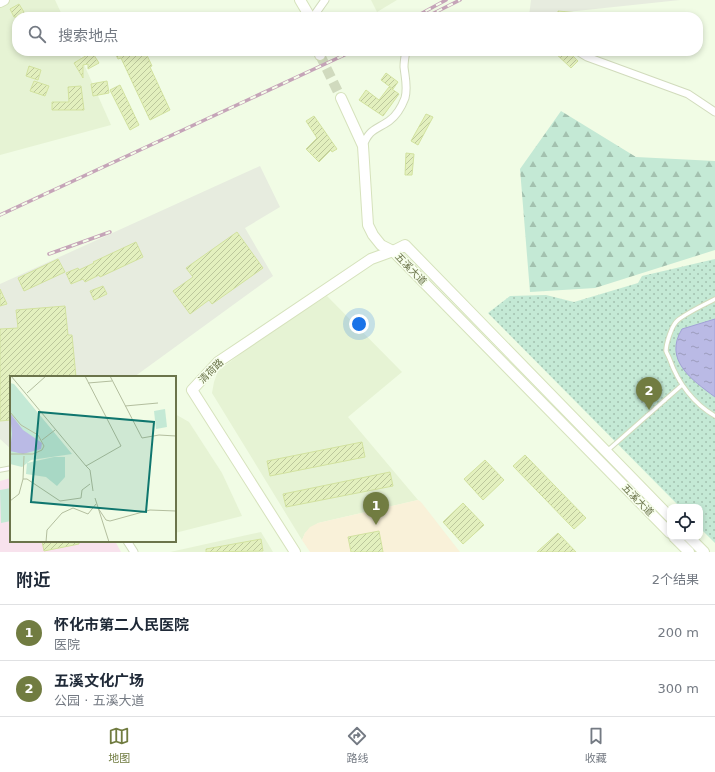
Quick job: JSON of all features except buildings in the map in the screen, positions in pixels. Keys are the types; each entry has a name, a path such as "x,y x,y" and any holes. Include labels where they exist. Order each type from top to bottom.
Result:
{"main road":[{"path":"0,2 4,0"},
{"path":"300,0 307,12"},
{"path":"341,98 363,146 368,225 373,235 381,245 393,251"},
{"name":"五溪大道","path":"667,514 404,245 393,251 667,530"},
{"name":"清荷路","path":"294,552 192,390 218,362 371,259 393,251"},
{"path":"677,540 689,552"},
{"path":"692,540 704,552"}],"street":[{"path":"317,12 325,0"},
{"path":"363,146 366,136 390,120 399,110 405,98 407,86 404,66 405,56"},
{"path":"585,56 688,94 715,112"},
{"path":"128,542 134,552"}],"lane":[{"path":"715,299 676,322 670,334 666,351 673,369 682,385 694,400 715,416"},
{"path":"606,452 682,385"},
{"path":"0,470 10,468"}],"shaded area":[{"path":"0,0 55,0 61,12 12,12 12,56 80,56 111,125 0,155"},
{"path":"371,0 397,0 377,12"},
{"path":"531,0 680,0 567,12 530,12"},
{"path":"260,166 280,207 245,228 273,276 135,376 10,376 10,448 0,439 0,284"},
{"path":"327,296 402,372 348,417 418,500 318,523 305,533 302,540 212,393 218,371 264,336"},
{"path":"176,415 189,422 222,473 242,516 176,533"},
{"path":"10,478 10,542 116,542 121,552 0,552 0,481"},
{"path":"418,500 460,552 310,552 302,540 310,527 318,523"},
{"path":"261,532 273,552 170,552"}],"green space":[{"path":"561,111 636,157 715,161 715,250 595,288 530,292 520,169"},
{"path":"715,259 715,543 703,531 703,504 677,504 488,313 510,296 546,295 574,302 638,283 642,276"},
{"path":"10,488 10,521 1,523 0,490"}],"water":[{"path":"715,319 715,397 689,376 678,360 676,350 677,340 682,329"}],"tunnel":[{"path":"320,56 341,98"}],"railway":[{"path":"424,12 446,0"},
{"path":"436,12 460,0"},
{"path":"0,215 342,56"},
{"path":"49,254 110,232"}],"place":[{"name":"五溪文化广场","path":"649,410"},
{"name":"怀化市第二人民医院","path":"376,525"}]}
